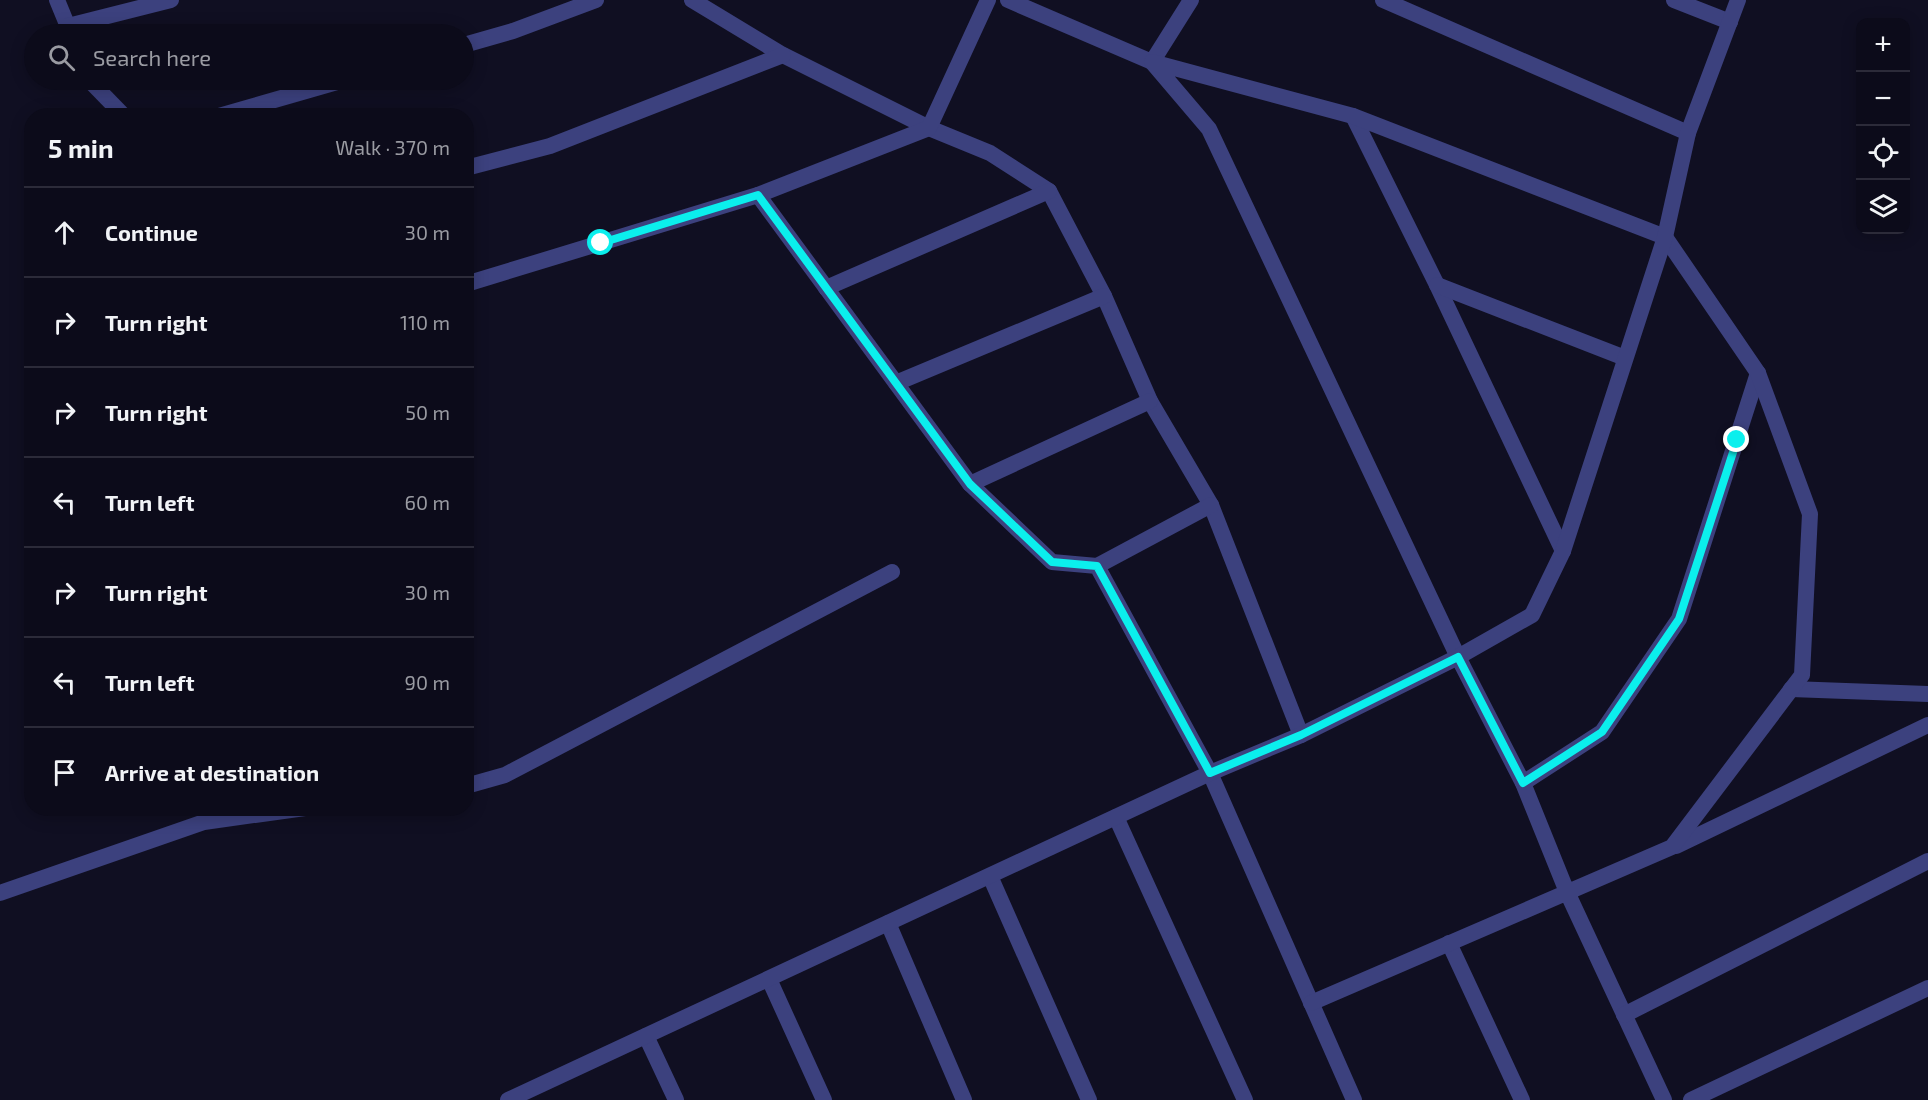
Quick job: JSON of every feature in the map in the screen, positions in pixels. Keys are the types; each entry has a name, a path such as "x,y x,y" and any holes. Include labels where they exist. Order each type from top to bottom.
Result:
{"street":[{"path":"57,0 67,24"},
{"path":"89,24 171,0"},
{"path":"474,42 513,31 597,0"},
{"path":"692,0 783,55 929,128 990,153 1049,191 1104,296 1150,401 1212,506 1301,735"},
{"path":"474,282 758,195 929,128 988,0"},
{"path":"1008,0 1152,62 1353,116 1665,237 1758,373 1810,514 1802,675 1672,847"},
{"path":"1152,62 1191,0"},
{"path":"1383,0 1688,133"},
{"path":"1674,0 1730,21"},
{"path":"508,1100 538,1094 646,1036 1210,773 1301,735 1458,657 1532,615 1563,551 1665,237 1688,133 1738,0"},
{"path":"474,166 550,146 783,55"},
{"path":"1152,62 1209,129 1458,657 1523,783 1567,892 1664,1100"},
{"path":"99,90 116,108"},
{"path":"247,108 309,90"},
{"path":"1353,116 1437,285 1563,551"},
{"path":"826,288 1049,191"},
{"path":"758,195 970,484 1052,562 1097,566 1212,506"},
{"path":"1437,285 1625,358"},
{"path":"896,382 1104,296"},
{"path":"1523,783 1602,732 1679,619 1758,373"},
{"path":"970,484 1150,401"},
{"path":"1097,566 1210,773 1354,1100"},
{"path":"474,784 505,775 892,572"},
{"path":"1791,689 1928,694"},
{"path":"1311,1003 1672,847 1928,725"},
{"path":"0,893 198,816"},
{"path":"1116,817 1245,1100"},
{"path":"1624,1015 1928,861"},
{"path":"990,876 1089,1100"},
{"path":"888,923 964,1100"},
{"path":"1449,944 1522,1100"},
{"path":"769,979 824,1100"},
{"path":"1691,1100 1928,988"},
{"path":"646,1036 676,1100"}],"route":[{"path":"601,243 758,195 970,484 1052,562 1097,566 1210,773 1301,735 1458,657 1523,783 1602,732 1679,619 1737,440"}]}
